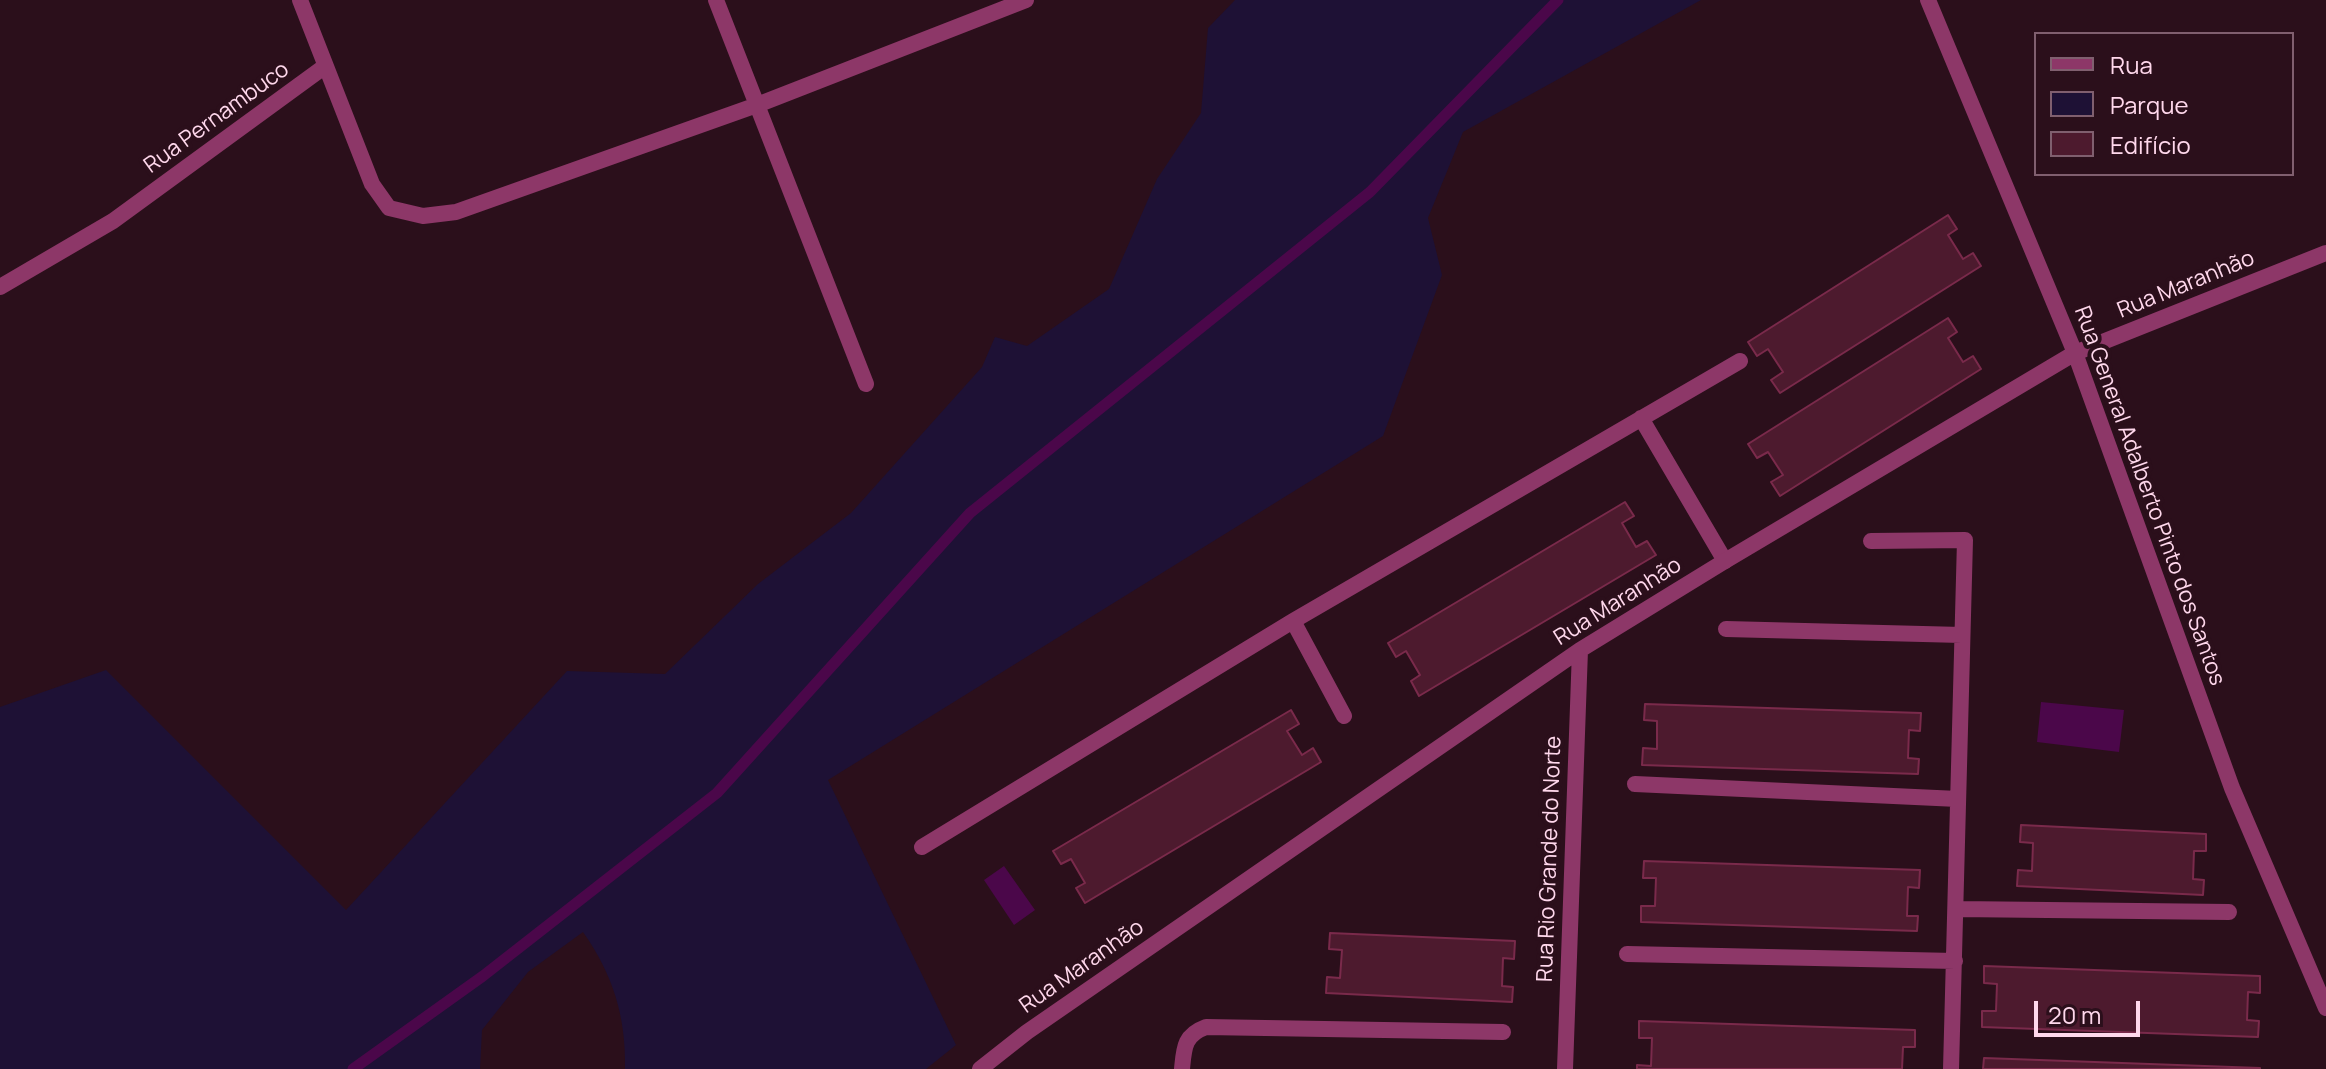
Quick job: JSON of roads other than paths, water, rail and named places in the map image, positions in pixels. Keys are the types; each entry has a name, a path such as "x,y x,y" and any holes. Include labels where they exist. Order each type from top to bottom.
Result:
{"street":[{"path":"300,0 324,67"},
{"path":"716,0 866,384"},
{"name":"Rua Pernambuco","path":"0,287 113,221 324,67 372,184 389,208 423,216 456,212 757,105 1026,0"},
{"name":"Rua General Adalberto Pinto dos Santos","path":"1928,0 2075,353 2232,788 2326,1008"},
{"name":"Rua Maranhão","path":"980,1069 1027,1032 1580,650 1725,561 2075,353 2326,253"},
{"path":"922,847 1293,621 1740,361"},
{"path":"1641,418 1725,561"},
{"path":"1871,541 1965,540 1951,1069"},
{"path":"1293,621 1344,716"},
{"path":"1726,629 1962,635"},
{"name":"Rua Rio Grande do Norte","path":"1565,1069 1580,650"},
{"path":"1635,784 1958,799"},
{"path":"1957,909 2229,912"},
{"path":"1627,954 1955,961"},
{"path":"1182,1069 1185,1043 1193,1031 1206,1027 1503,1032"}],"waterway":[{"path":"353,1069 483,976 717,793 970,513 1370,192 1558,0"}]}
